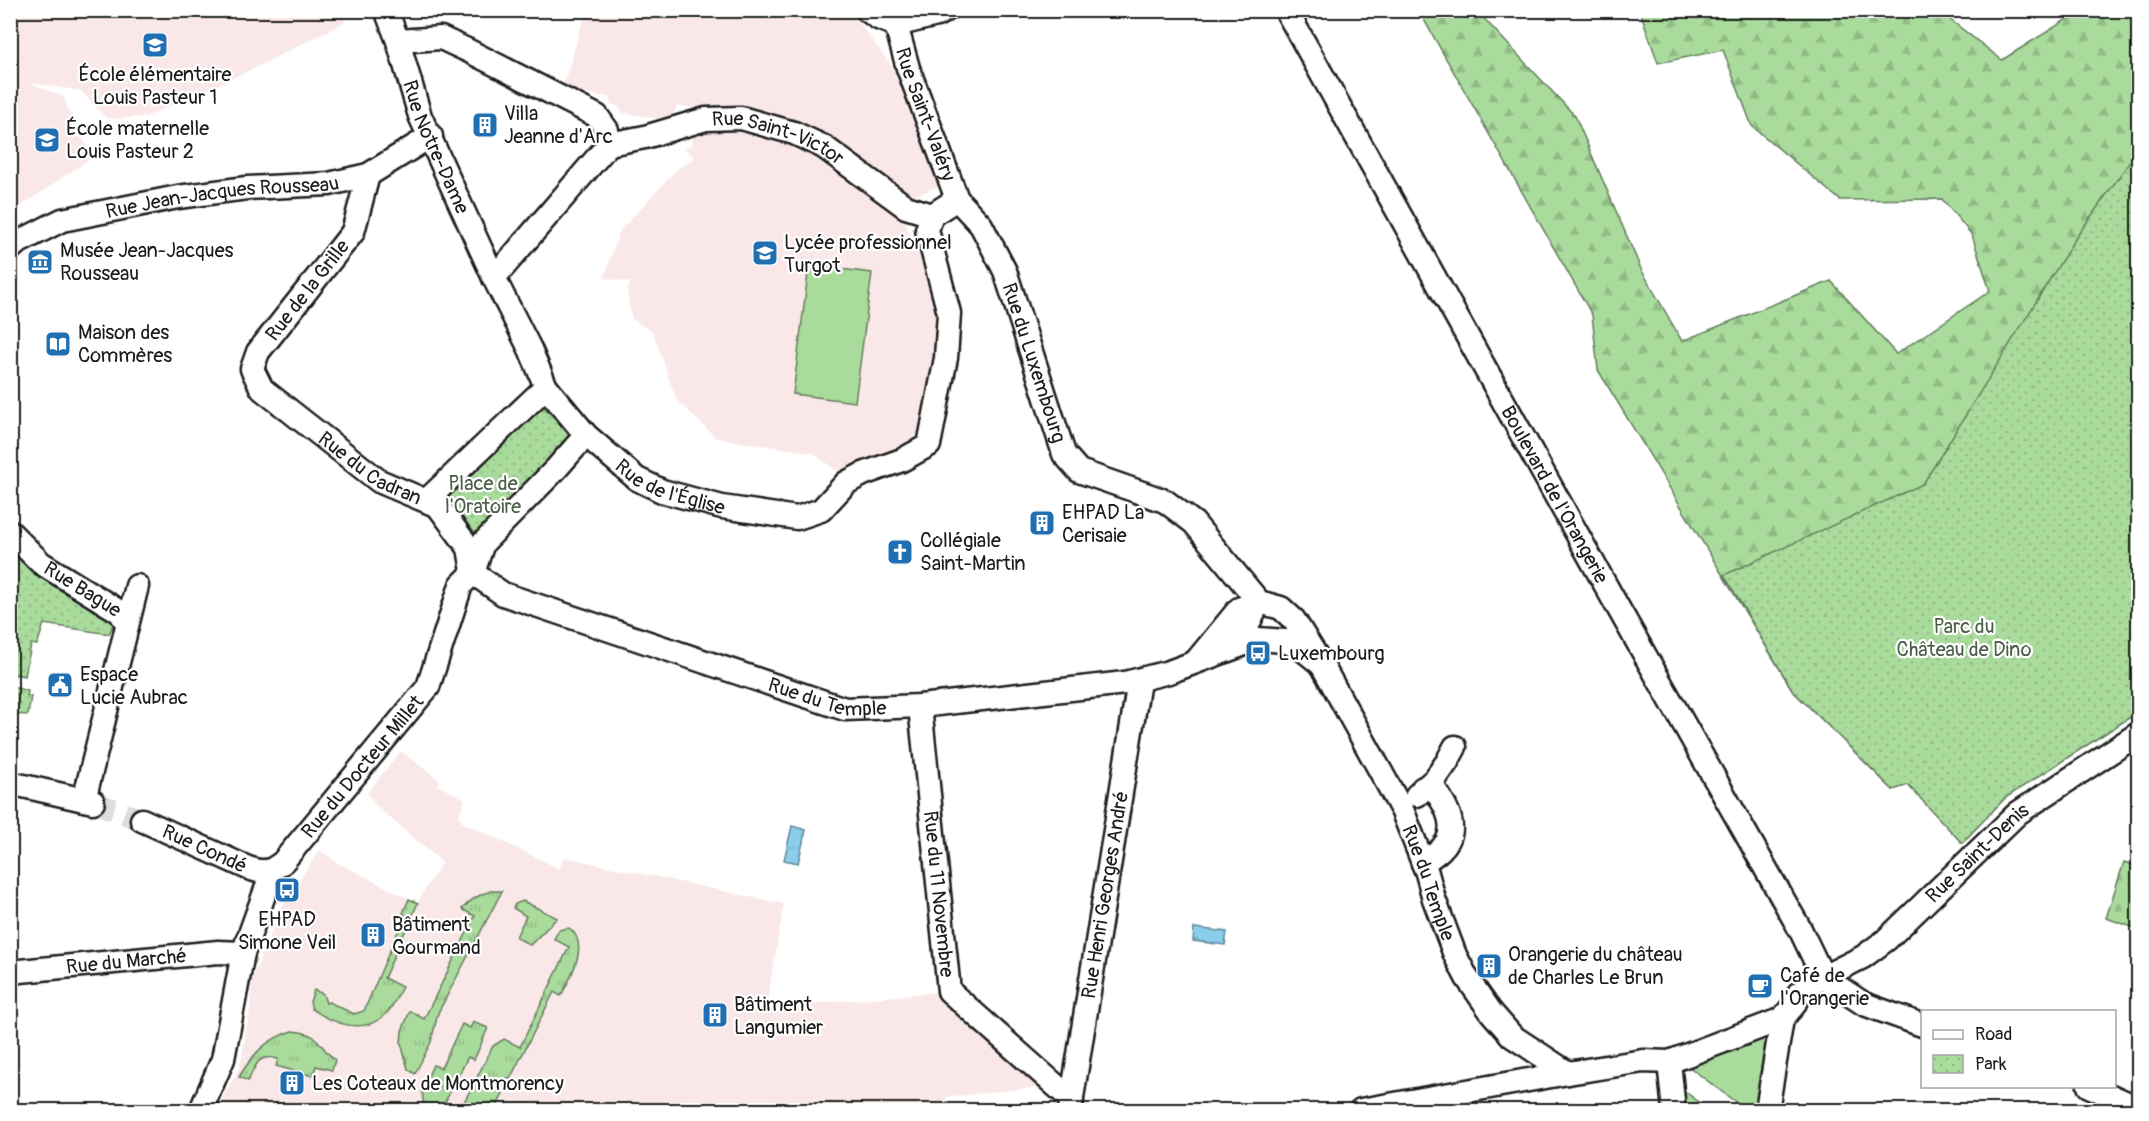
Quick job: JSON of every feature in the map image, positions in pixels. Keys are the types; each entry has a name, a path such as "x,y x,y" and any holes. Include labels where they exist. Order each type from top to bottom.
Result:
{"street":[{"name":"Rue Notre-Dame","path":"386,10 398,41 420,116 494,278"},
{"name":"Rue Saint-Valéry","path":"867,10 878,18 896,25 908,68 957,199"},
{"path":"896,25 937,15 946,10"},
{"name":"Boulevard de l'Orangerie","path":"1286,10 1801,932 1823,977"},
{"path":"398,41 441,38 597,116 607,130 609,144 494,278"},
{"name":"Rue Saint-Victor","path":"609,144 645,137 705,119 741,118 794,133 825,147 906,207 932,214"},
{"name":"Rue Jean-Jacques Rousseau","path":"10,249 17,243 62,220 178,196 247,188 329,184 368,175 431,136"},
{"name":"Rue de la Grille","path":"252,369 258,352 353,232 368,175"},
{"path":"932,214 957,199"},
{"name":"Rue du Luxembourg","path":"957,199 981,225 1005,272 1034,357 1059,443 1071,464 1080,471 1165,501 1194,523 1259,602"},
{"name":"Rue de l'Église","path":"494,278 530,349 546,387 586,435 637,478 662,490 722,507 797,518 820,510 846,483 863,474 902,460 928,445 946,358 949,313 927,230 932,214"},
{"name":"Rue du Cadran","path":"252,369 262,388 379,481 438,506 464,538 469,548 473,573"},
{"path":"427,500 546,387"},
{"name":"Rue du Docteur Millet","path":"270,871 282,863 428,687 461,585 473,573 483,543 555,471 586,435"},
{"name":"Rue Bague","path":"10,532 40,563 120,612 127,623"},
{"name":"Rue du Temple","path":"473,573 503,594 845,709 920,706 1139,681 1258,639 1285,640 1302,649 1322,665"},
{"path":"10,783 89,801 137,586"},
{"path":"1237,646 1259,602"},
{"name":"Rue du Temple","path":"1197,660 1239,609 1259,602 1281,608 1294,620 1322,665 1403,812 1455,955 1467,978 1491,1012 1512,1036 1568,1073"},
{"name":"Rue Henri Georges André","path":"1071,1105 1139,681"},
{"name":"Rue du 11 Novembre","path":"920,706 949,991 1071,1105"},
{"name":"Rue Saint-Denis","path":"1782,1019 1794,1005 1799,993 1823,977 1863,957 1886,940 2018,813 2139,735"},
{"path":"1403,812 1423,788 1435,779 1455,747"},
{"path":"1423,788 1434,789 1445,803 1452,825 1449,839 1442,849 1423,863"},
{"name":"Rue Condé","path":"142,820 258,872 270,871"},
{"path":"201,1110 224,1059 243,953 269,881 270,871"},
{"name":"Rue du Marché","path":"10,972 218,952 243,953"},
{"path":"1823,977 1864,1004 1921,1024"},
{"path":"1361,1110 1643,1061 1669,1062 1782,1019"},
{"path":"1767,1110 1782,1019"},
{"path":"1669,1062 1674,1110"},
{"path":"2094,1088 2139,1108"}],"shaded area":[{"name":"École élémentaire Louis Pasteur 1","path":"11,10 343,10 345,22 255,68 146,117 107,119 81,91 31,83 64,97 73,123 94,156 11,213"},
{"name":"Lycée professionnel Turgot","path":"586,11 848,11 858,21 902,80 940,186 908,198 820,154 902,215 928,273 936,312 932,383 920,433 878,460 842,475 813,453 716,438 676,399 653,332 632,319 627,293 630,282 604,278 619,232 676,170 695,158 684,147 692,146 693,130 747,112 677,106 673,114 663,119 623,113 618,106 611,104 611,98 562,89"},
{"path":"401,751 440,781 437,785 465,799 459,816 462,822 560,869 563,857 784,904 766,1008 937,992 938,999 952,1005 1043,1087 946,1097 945,1110 216,1110 240,1066 250,1011 252,980 262,954 286,899 320,850 338,863 417,903 442,862 375,805 367,793"}],"green space":[{"path":"1419,11 1477,11 1575,116 1641,269 1682,341 1831,281 1896,354 1990,291 1972,235 1942,199 1840,200 1752,126 1723,50 1658,63 1640,11 1939,11 2002,60 2080,11 2138,11 2138,712 2005,798 1962,843 1908,785 1893,790 1793,691 1598,370 1592,315"},
{"name":"Parc du Château de Dino","path":"2138,150 2138,712 2005,798 1962,843 1908,785 1893,790 1793,691 1724,575 1923,484 2075,239"},
{"path":"809,265 872,273 855,402 793,394"},
{"name":"Place de l'Oratoire","path":"539,402 575,440 483,532 474,532 450,502 449,493"},
{"path":"10,532 120,612 109,634 44,624 37,645 31,644 25,676 15,674 12,687 28,691 27,696 31,696 28,715 11,714"},
{"path":"2124,862 2138,866 2138,929 2106,918"},
{"path":"491,891 502,891 438,1013 431,1042 415,1074 408,1069 401,1043 402,1031 410,1011 424,1019 475,916 462,909 475,897"},
{"path":"409,899 418,903 384,978 402,987 388,1012 376,1021 358,1026 339,1023 312,1009 310,1002 314,990 323,994 326,1003 329,1002 354,1014 364,1011 405,915 403,913"},
{"path":"523,901 557,918 530,945 516,937 526,916 513,908 515,904"},
{"path":"569,928 575,935 579,952 573,971 561,996 554,992 510,1079 507,1078 500,1092 503,1094 495,1110 460,1110 493,1046 504,1039 520,1047 569,947 554,939 559,930"},
{"path":"473,1022 488,1028 474,1060 468,1057 441,1110 424,1110 422,1089 433,1065 441,1068 462,1024 470,1028"},
{"path":"292,1031 314,1037 335,1060 332,1070 316,1066 313,1076 276,1066 278,1059 266,1058 258,1062 248,1081 239,1077 261,1048 275,1038"},
{"path":"1767,1037 1755,1110 1746,1110 1688,1066"},
{"path":"1682,1089 1709,1110 1685,1110"}],"water":[{"path":"792,826 806,830 798,863 784,860"},
{"path":"1194,928 1227,932 1225,945 1193,941"}],"tunnel":[{"path":"93,802 142,820"}],"place":[{"name":"École élémentaire Louis Pasteur 1","path":"155,45"},
{"name":"Villa Jeanne d'Arc","path":"485,125"},
{"name":"École maternelle Louis Pasteur 2","path":"47,140"},
{"name":"Lycée professionnel Turgot","path":"765,253"},
{"name":"Musée Jean-Jacques Rousseau","path":"40,262"},
{"name":"Maison des Commères","path":"58,344"},
{"name":"EHPAD La Cerisaie","path":"1042,523"},
{"name":"Collégiale Saint-Martin","path":"900,552"},
{"name":"Luxembourg","path":"1258,653"},
{"name":"Espace Lucie Aubrac","path":"60,685"},
{"name":"EHPAD Simone Veil","path":"287,890"},
{"name":"Bâtiment Gourmand","path":"373,935"},
{"name":"Orangerie du château de Charles Le Brun","path":"1489,966"},
{"name":"Café de l'Orangerie","path":"1760,986"},
{"name":"Bâtiment Langumier","path":"715,1015"},
{"name":"Les Coteaux de Montmorency","path":"292,1083"}]}
